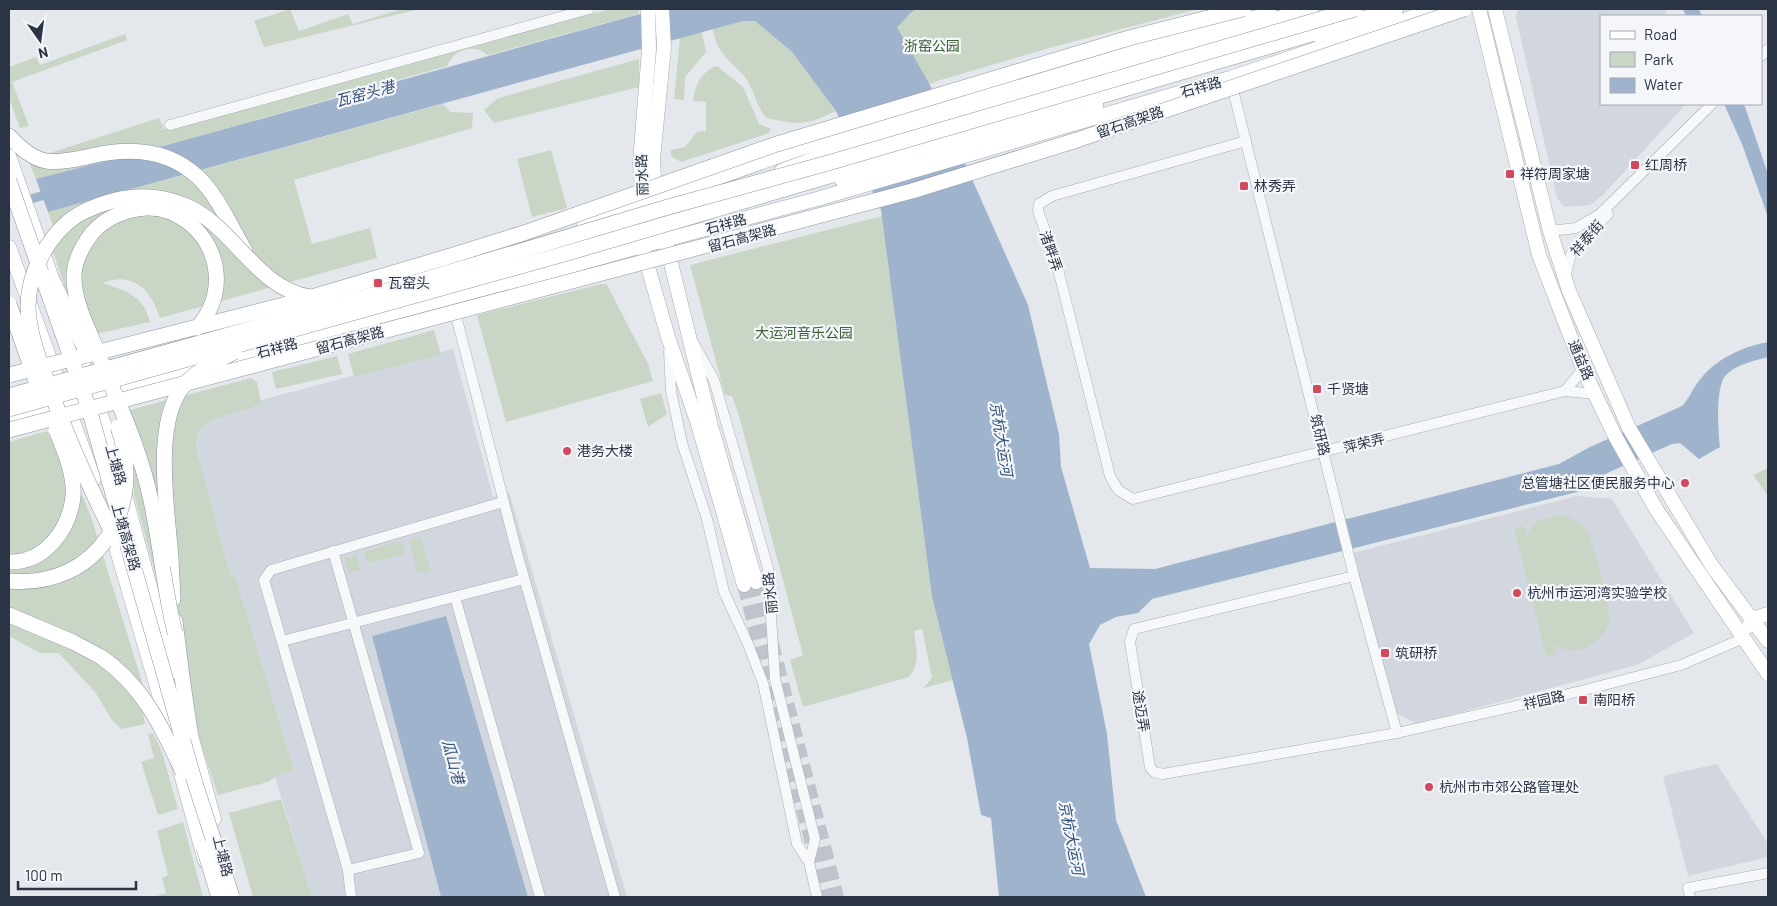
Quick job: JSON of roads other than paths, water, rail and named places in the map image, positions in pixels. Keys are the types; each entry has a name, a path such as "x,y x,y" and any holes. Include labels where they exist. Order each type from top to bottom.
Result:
{"highway":[{"path":"9,376 295,302 447,257 524,233 777,144 1053,60 1243,9"},
{"path":"745,185 802,162 877,136 1311,9"},
{"path":"9,396 393,289 1355,9"},
{"name":"留石高架路","path":"9,430 912,191 1077,140 1464,9"},
{"path":"733,204 882,171 1396,15"},
{"name":"留石高架路","path":"9,409 571,252 1396,15"},
{"path":"9,136 29,155 45,161 60,161 109,152 134,150 156,153 178,162 199,178 248,257"},
{"name":"上塘高架路","path":"10,168 89,409 195,782 232,897"},
{"path":"116,540 88,482 36,351 28,306 33,280 40,259 56,235 77,215 100,204 128,197 157,198 185,205 213,223 275,282 302,296 333,299 393,289"},
{"path":"152,357 190,335 208,315 216,290 216,268 211,248 198,230 178,215 157,208 122,213 97,228 79,254 74,274 75,288 85,322 141,462 156,525 167,603 175,634"},
{"name":"上塘高架路","path":"9,211 38,288 79,410 219,897"},
{"path":"9,581 35,581 56,576 73,568 94,553 109,536 126,492 127,465 113,413 32,233"},
{"path":"9,304 23,351 59,438 70,472 73,496 68,520 62,533 51,547 33,557 9,562"},
{"path":"195,782 175,634 164,447 168,416 173,402 185,383 210,364 271,335"},
{"path":"9,615 88,649 127,676 160,723 183,772"}],"main road":[{"name":"丽水路","path":"648,9 650,50 640,162 649,200 666,240 750,584 668,337 642,246 649,200 664,47 662,9"},
{"name":"石祥路","path":"9,389 273,320 447,269 591,223 649,200 825,142 1222,25 1296,9"},
{"name":"石祥路","path":"9,419 93,395 276,349 859,186 1230,78 1396,15 1436,9"},
{"name":"通益路","path":"1479,9 1539,255 1584,369 1615,436 1634,471 1692,564 1768,674"},
{"name":"通益路","path":"1495,9 1550,231 1566,280 1629,428 1712,566 1767,636"},
{"path":"1515,155 1536,176"},
{"name":"上塘路","path":"32,233 111,444 226,863 232,897"},
{"name":"上塘路","path":"9,247 99,492 124,570 214,897"},
{"path":"1744,638 1752,619 1768,614"},
{"name":"祥园路","path":"1744,638 1767,636"}],"street":[{"path":"170,125 589,9"},
{"name":"筑研路","path":"1230,78 1325,452 1354,576 1397,733"},
{"name":"祥泰街","path":"1550,231 1576,228 1589,222 1617,199 1711,105"},
{"name":"渚畔弄","path":"1133,499 1118,490 1110,476 1056,261 1038,211 1039,204 1052,196 1246,141"},
{"name":"祥泰街","path":"1566,280 1566,271 1571,254 1614,208 1617,199"},
{"path":"452,299 524,579 616,897"},
{"name":"丽水路","path":"688,332 714,380 768,568 775,679 815,839 809,862"},
{"name":"丽水路","path":"668,337 671,391 682,443 707,519 724,592 748,644 763,683 797,844 809,862 817,897"},
{"path":"1565,391 1584,369"},
{"name":"萍荣弄","path":"1133,499 1565,391 1595,394"},
{"path":"351,897 348,870 264,580 271,570 504,502"},
{"path":"333,552 419,853 348,870"},
{"name":"途迈弄","path":"1354,576 1134,629 1130,642 1150,767 1154,772 1163,774 1397,733"},
{"path":"282,641 524,579"},
{"path":"455,597 540,897"},
{"name":"祥园路","path":"1397,733 1581,692 1672,667 1744,638"},
{"path":"1689,893 1768,873"}],"water":[{"name":"京杭大运河","path":"658,9 916,9 897,27 931,87 1028,305 1059,434 1061,467 1090,568 1155,569 1559,464 1590,447 1682,406 1705,373 1730,355 1748,347 1768,342 1768,357 1740,366 1726,375 1720,389 1719,398 1720,447 1699,459 1680,443 1672,444 1605,474 1597,487 1152,599 1138,613 1116,617 1100,625 1089,644 1107,734 1116,820 1146,897 999,897 991,818 981,815 967,738 932,597 881,210 836,111 792,52 755,21 743,21 48,212 36,179 167,145"},
{"path":"1683,9 1699,9 1702,15 1686,15"},
{"path":"1724,105 1744,105 1745,107 1768,174 1768,217 1742,144"},
{"name":"瓜山港","path":"446,616 528,897 441,897 372,636"}],"waterway":[{"name":"瓦窑头港","path":"9,205 52,193"}],"tunnel":[{"path":"756,582 837,897"},
{"path":"744,585 826,897"}],"place":[{"name":"红周桥","path":"1635,165"},
{"name":"祥符周家塘","path":"1510,174"},
{"name":"林秀弄","path":"1244,186"},
{"name":"瓦窑头","path":"378,283"},
{"name":"千贤塘","path":"1317,389"},
{"name":"港务大楼","path":"567,451"},
{"name":"总管塘社区便民服务中心","path":"1685,483"},
{"name":"杭州市运河湾实验学校","path":"1517,593"},
{"name":"筑研桥","path":"1385,653"},
{"name":"南阳桥","path":"1583,700"},
{"name":"杭州市市郊公路管理处","path":"1429,787"}],"park label":[{"name":"浙窑公园","path":"932,46"},
{"name":"大运河音乐公园","path":"804,333"}]}
